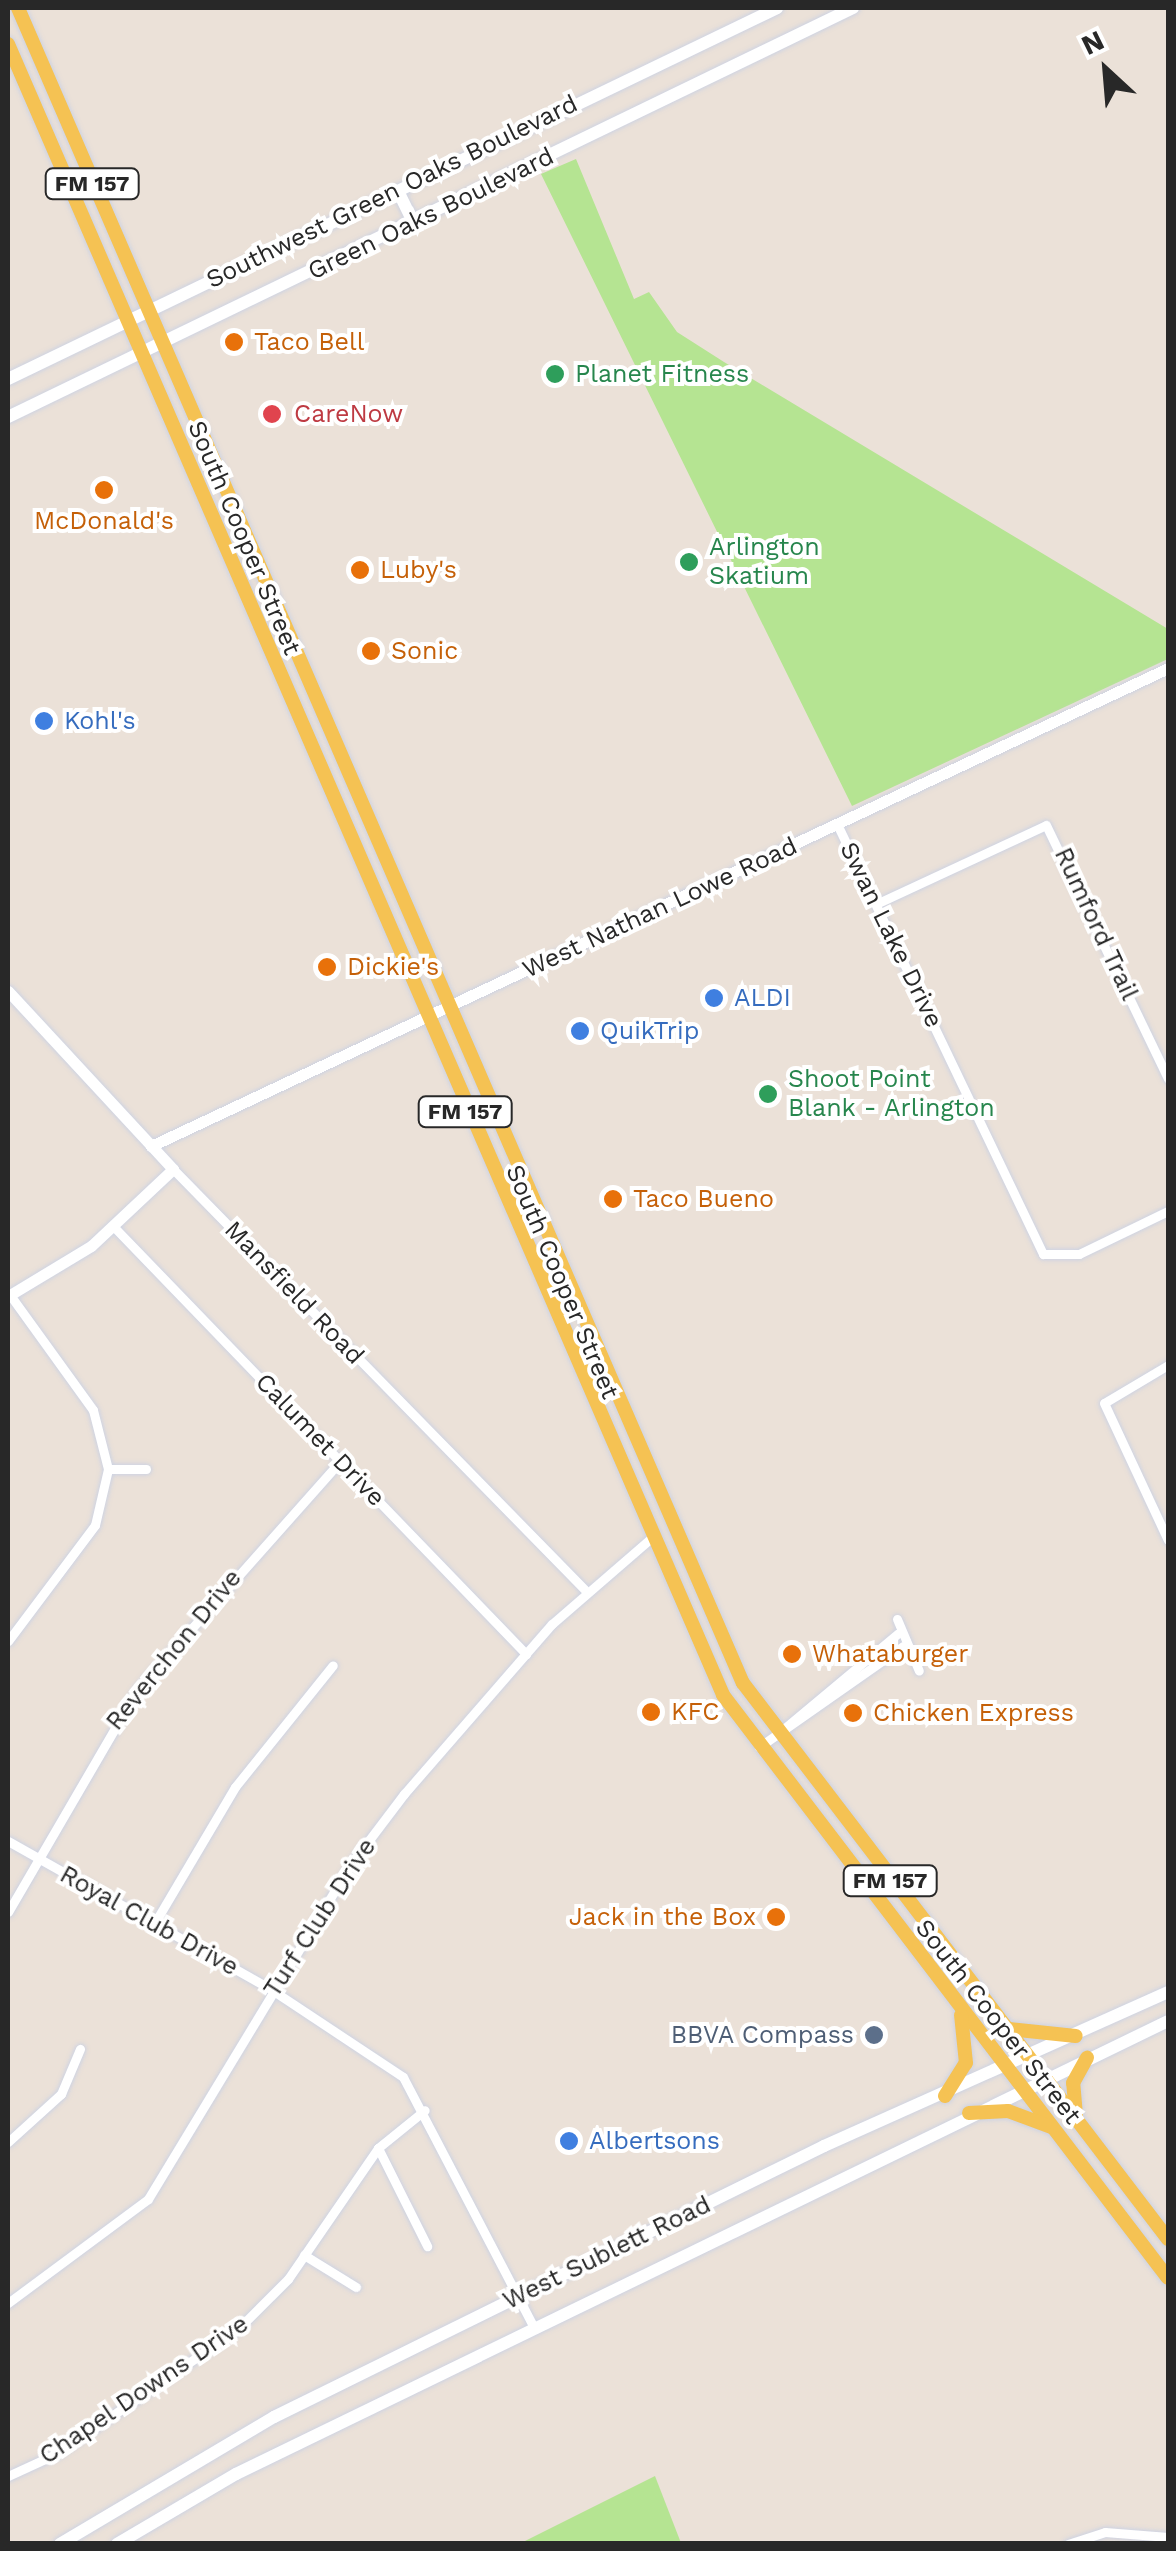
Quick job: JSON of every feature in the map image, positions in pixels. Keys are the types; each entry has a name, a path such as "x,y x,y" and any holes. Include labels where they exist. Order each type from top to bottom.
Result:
{"main road":[{"name":"South Cooper Street","path":"18,8 567,1290 716,1628 779,1734 1168,2239"},
{"name":"Southwest Green Oaks Boulevard","path":"8,379 777,8"},
{"name":"Green Oaks Boulevard","path":"8,417 853,8"},
{"name":"South Cooper Street","path":"8,44 545,1300 723,1696 1168,2278"},
{"path":"17,67 39,57"},
{"path":"398,191 413,222"},
{"path":"545,1300 567,1290"},
{"name":"West Sublett Road","path":"60,2544 274,2417 520,2296 1168,1992"},
{"path":"945,2096 966,2063 960,2009"},
{"name":"West Sublett Road","path":"117,2544 534,2328 1021,2088 1168,2021"},
{"path":"1004,2026 1023,2036 1076,2036"},
{"path":"1076,2120 1072,2083 1088,2058"},
{"path":"970,2113 1008,2112 1052,2127"}],"street":[{"name":"West Nathan Lowe Road","path":"151,1146 1168,668"},
{"name":"Swan Lake Drive","path":"838,824 1051,1260 1168,1211"},
{"name":"Rumford Trail","path":"876,904 1046,825 1168,1078"},
{"name":"Mansfield Road","path":"8,991 151,1146 585,1590"},
{"path":"8,1641 95,1525 108,1469 93,1410 9,1295 113,1226 173,1168"},
{"name":"Calumet Drive","path":"113,1226 526,1654"},
{"path":"1168,1365 1110,1392 1105,1409 1168,1540"},
{"name":"Reverchon Drive","path":"8,1912 36,1857 137,1690 340,1461"},
{"path":"108,1469 146,1469"},
{"path":"1156,1513 1168,1507"},
{"name":"Turf Club Drive","path":"8,2304 148,2199 272,1990 383,1822 585,1590 650,1539"},
{"path":"897,1620 897,1634 919,1672"},
{"path":"779,1734 897,1634"},
{"path":"759,1747 903,1646"},
{"path":"154,1924 235,1788 333,1665"},
{"name":"Royal Club Drive","path":"8,1842 272,1990 403,2077 425,2110 534,2328"},
{"path":"8,2142 61,2094 80,2049"},
{"name":"Chapel Downs Drive","path":"8,2476 58,2453 239,2328 304,2255 378,2148 425,2110"},
{"path":"378,2148 427,2246"},
{"path":"304,2255 356,2288"},
{"path":"1068,2544 1105,2532 1168,2538"}],"green space":[{"path":"576,159 634,299 649,292 677,332 1168,629 1168,659 852,806 541,174"},
{"path":"655,2476 681,2543 521,2543"}],"place":[{"name":"Taco Bell","path":"234,342"},
{"name":"Planet Fitness","path":"555,374"},
{"name":"CareNow","path":"272,414"},
{"name":"McDonald's","path":"104,490"},
{"name":"Arlington Skatium","path":"689,562"},
{"name":"Luby's","path":"360,570"},
{"name":"Sonic","path":"371,651"},
{"name":"Kohl's","path":"44,721"},
{"name":"Dickie's","path":"327,967"},
{"name":"ALDI","path":"714,998"},
{"name":"QuikTrip","path":"580,1031"},
{"name":"Shoot Point Blank - Arlington","path":"768,1094"},
{"name":"Taco Bueno","path":"613,1199"},
{"name":"Whataburger","path":"792,1654"},
{"name":"KFC","path":"651,1712"},
{"name":"Chicken Express","path":"853,1713"},
{"name":"Jack in the Box","path":"776,1917"},
{"name":"BBVA Compass","path":"874,2035"},
{"name":"Albertsons","path":"569,2141"}]}
